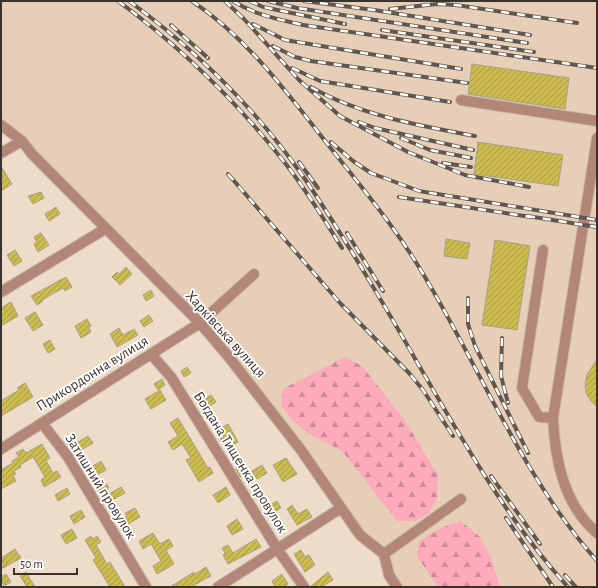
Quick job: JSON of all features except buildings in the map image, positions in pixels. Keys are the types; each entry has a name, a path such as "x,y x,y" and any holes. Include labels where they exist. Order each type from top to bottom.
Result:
{"street":[{"path":"461,100 597,121"},
{"name":"Харківська вулиця","path":"1,125 22,141 32,154 105,229 200,323 255,390 301,450 360,535 384,554"},
{"path":"597,138 553,418 554,441 563,481 579,511 597,533"},
{"path":"1,153 22,141"},
{"path":"1,292 105,229"},
{"path":"543,250 522,388 539,417 553,418"},
{"name":"Прикордонна вулиця","path":"1,449 200,323 254,274"},
{"name":"Богдана Тищенка провулок","path":"150,354 170,377 278,550 304,587"},
{"name":"Затишний провулок","path":"42,423 68,457 146,587"},
{"path":"397,587 389,575 384,554 461,499"},
{"path":"218,587 278,550 341,508"}],"shaded area":[{"path":"1,1 597,1 597,587 403,587 394,573 392,560 388,551 364,531 305,447 232,352 203,320 36,151 25,137 1,119"}],"green space":[{"path":"345,357 362,366 404,419 438,475 437,499 428,514 416,521 397,521 342,451 309,434 294,422 281,406 283,389"},
{"path":"461,521 480,537 491,557 500,587 438,587 417,556 419,541 441,528"}],"railway":[{"path":"118,1 163,36 225,94 263,136 298,180 342,248"},
{"path":"129,1 179,41 226,84 248,107 288,156 307,182 352,251 454,426 489,482 526,536 568,587"},
{"path":"192,1 213,16 232,33 268,70 359,183 396,232 419,266 507,427 548,497 571,530 597,561"},
{"path":"225,1 244,19 299,80 340,116 408,152 465,175 529,187"},
{"path":"233,1 258,13 303,25 597,68"},
{"path":"250,1 263,7 345,24"},
{"path":"268,1 297,8 527,43"},
{"path":"304,1 374,10 530,35"},
{"path":"390,9 437,4 456,5 577,23"},
{"path":"253,24 285,40 461,69"},
{"path":"171,25 208,58"},
{"path":"382,30 534,52"},
{"path":"273,46 295,57 311,61 467,83"},
{"path":"292,68 320,81 450,102"},
{"path":"311,87 330,97 370,112 433,128 475,136"},
{"path":"359,122 375,128 473,150"},
{"path":"401,138 430,150 471,158"},
{"path":"331,142 353,161 371,173 419,191 597,220"},
{"path":"299,162 318,188"},
{"path":"443,163 471,167"},
{"path":"228,174 340,303 409,373 423,390 453,436"},
{"path":"399,197 531,217"},
{"path":"527,216 597,227"},
{"path":"347,233 383,291"},
{"path":"468,298 468,324 475,346 528,453"},
{"path":"502,338 501,376 508,403"},
{"path":"491,476 540,544"},
{"path":"506,518 553,587"},
{"path":"565,575 576,587"}]}
